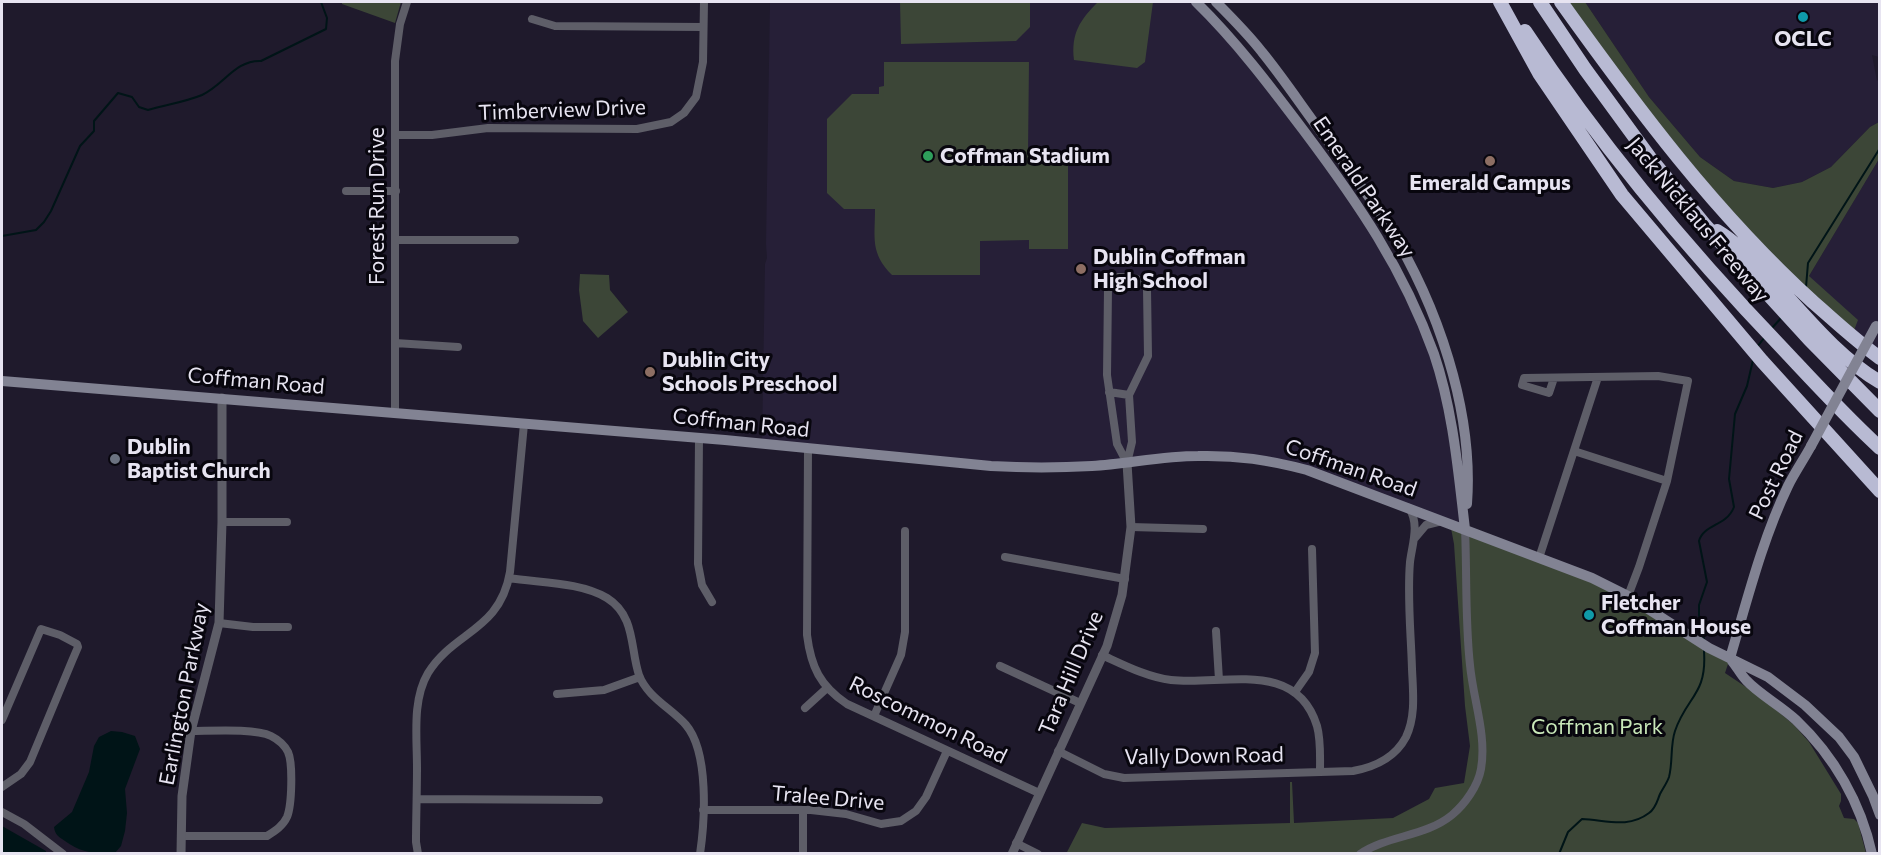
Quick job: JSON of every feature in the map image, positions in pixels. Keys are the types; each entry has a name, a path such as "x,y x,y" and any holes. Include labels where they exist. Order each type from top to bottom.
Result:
{"highway":[{"path":"1500,2 1539,73 1623,195 1734,329 1877,488"},
{"name":"Jack Nicklaus Freeway","path":"1506,2 1592,125 1656,206 1753,318 1880,448"},
{"name":"Jack Nicklaus Freeway","path":"1540,2 1585,69 1644,149 1704,224 1778,287 1802,321 1880,411"},
{"path":"1561,2 1666,144 1726,215 1778,287 1815,304 1880,358"},
{"path":"1802,321 1880,382"}],"main road":[{"name":"Emerald Parkway","path":"1196,2 1258,70 1329,165 1377,233 1399,274 1427,338 1442,381 1454,439 1465,529"},
{"name":"Emerald Parkway","path":"1216,2 1264,54 1368,196 1388,225 1424,293 1445,349 1461,417 1468,479 1465,529"},
{"name":"Post Road","path":"1730,658 1758,565 1788,485 1878,322"},
{"name":"Coffman Road","path":"2,381 395,412 1033,468 1128,463 1196,456 1239,456 1268,460 1307,470 1465,529"},
{"path":"1465,529 1592,578 1628,596 1709,648 1768,677 1805,705 1833,732 1854,757 1880,815"},
{"path":"1730,658 1746,680 1797,721 1832,762 1856,804 1872,854"}],"street":[{"name":"Forest Run Drive","path":"395,412 397,43 408,2"},
{"name":"Timberview Drive","path":"395,135 432,135 488,128 637,129 671,122 684,113 696,97 703,62 704,2"},
{"path":"532,19 555,26 704,27"},
{"path":"346,191 396,191"},
{"path":"395,240 515,240"},
{"path":"1136,277 1144,282 1148,289 1148,351 1144,366 1129,395 1132,442 1128,463 1117,444 1107,375 1109,285 1115,278 1136,277"},
{"path":"395,343 458,347"},
{"path":"1554,378 1667,376 1688,381 1667,481 1640,567 1628,596"},
{"path":"1539,558 1598,377"},
{"path":"1109,392 1129,395"},
{"name":"Earlington Parkway","path":"181,854 182,796 191,730 219,623 222,398"},
{"path":"418,854 416,842 417,714 422,686 436,662 456,643 477,629 494,611 509,578 524,424"},
{"path":"699,438 698,564 702,585 712,602"},
{"name":"Roscommon Road","path":"808,449 807,635 809,653 815,670 827,688 847,704 1039,793"},
{"path":"1574,452 1667,481"},
{"name":"Tara Hill Drive","path":"1012,854 1107,646 1122,596 1131,527 1128,463"},
{"name":"Vally Down Road","path":"1058,752 1104,774 1124,778 1353,771 1377,765 1399,748 1411,723 1413,704 1409,579 1414,526 1409,508"},
{"path":"1413,544 1423,528 1443,520"},
{"path":"222,522 288,522"},
{"path":"1131,527 1203,529"},
{"path":"1360,854 1377,844 1431,828 1440,823 1463,804 1480,771 1482,745 1472,686 1468,642 1465,529"},
{"path":"874,716 893,677 904,640 906,621 905,531"},
{"path":"1295,692 1309,672 1315,653 1312,549"},
{"path":"1005,557 1125,579"},
{"path":"509,578 584,587 610,600 624,617 633,636 639,677 654,696 687,726 699,748 703,773 700,854"},
{"path":"219,623 253,627 288,627"},
{"path":"2,720 41,629 60,635 76,644 78,647 30,762 21,774 2,787"},
{"path":"1216,631 1218,680"},
{"path":"1102,655 1159,678 1184,681 1268,680 1282,685 1295,692 1305,703 1317,726 1320,772"},
{"path":"1000,666 1080,703"},
{"path":"556,694 604,690 639,677"},
{"path":"805,708 827,688"},
{"path":"181,836 267,836 279,829 287,818 289,807 290,763 288,752 281,742 268,734 253,732 191,730"},
{"name":"Tralee Drive","path":"703,810 803,810 846,814 881,824 901,820 916,811 926,797 947,751"},
{"path":"417,800 599,800"},
{"path":"803,810 803,854"},
{"path":"2,812 24,824 63,854"},
{"path":"1016,843 1038,854"}],"shaded area":[{"name":"Dublin Coffman High School","path":"770,2 1196,2 1357,203 1434,355 1465,529 1336,481 1254,458 1060,468 762,444"},
{"path":"1585,2 1879,2 1879,57 1872,55 1877,81 1879,78 1879,122 1870,127 1831,167 1802,182 1773,188 1734,181 1700,157 1649,97"},
{"path":"1879,159 1879,350 1853,333 1809,276"},
{"path":"111,731 135,736 140,749 125,789 127,813 125,831 121,846 115,853 88,852 61,838 56,834 54,827 72,812 89,772 94,746 99,737"},
{"path":"2,826 46,851 46,853 2,853"}],"green space":[{"path":"342,2 401,2 395,23 342,4"},
{"path":"900,2 1030,2 1030,27 1016,41 901,44"},
{"path":"1098,2 1153,2 1145,62 1137,68 1074,60 1074,42 1078,28"},
{"path":"1566,2 1585,2 1649,97 1700,157 1734,181 1773,188 1802,182 1831,167 1870,127 1879,122 1879,159 1809,276 1858,320 1853,333 1755,239 1621,79"},
{"name":"Coffman Stadium","path":"884,62 1029,62 1028,152 1068,152 1068,249 1029,249 1029,240 980,241 980,275 892,275 880,259 875,245 875,209 844,209 827,193 827,119 852,94 879,94 879,87 884,86"},
{"path":"580,274 609,275 610,290 628,312 598,338 583,321 579,290"},
{"name":"Coffman Park","path":"1450,523 1592,578 1730,658 1725,673 1761,697 1794,725 1809,742 1841,794 1839,806 1844,818 1854,819 1858,823 1866,853 1066,854 1082,823 1105,828 1290,823 1290,782 1292,782 1294,823 1393,818 1429,799 1435,788 1464,783 1470,746 1465,706 1454,544"}],"waterway":[{"path":"2,236 36,230 44,222 80,146 94,131 94,121 118,93 132,97 139,107 148,110 202,95 244,64 261,61 326,29 327,18 321,2"},
{"path":"1806,287 1808,263 1880,148"},
{"path":"1772,328 1782,317"},
{"path":"1757,347 1765,337"},
{"path":"1704,639 1699,605 1707,582 1699,541 1703,533 1726,518 1734,507 1729,479 1735,414 1747,386 1753,360"},
{"path":"1559,854 1568,832 1582,819 1608,822 1633,821 1653,809 1669,777 1675,731 1702,677 1704,651"}],"place":[{"name":"OCLC","path":"1803,17"},
{"name":"Coffman Stadium","path":"928,156"},
{"name":"Emerald Campus","path":"1490,161"},
{"name":"Dublin Coffman High School","path":"1081,269"},
{"name":"Dublin City Schools Preschool","path":"650,372"},
{"name":"Dublin Baptist Church","path":"115,459"},
{"name":"Fletcher Coffman House","path":"1589,615"}]}
